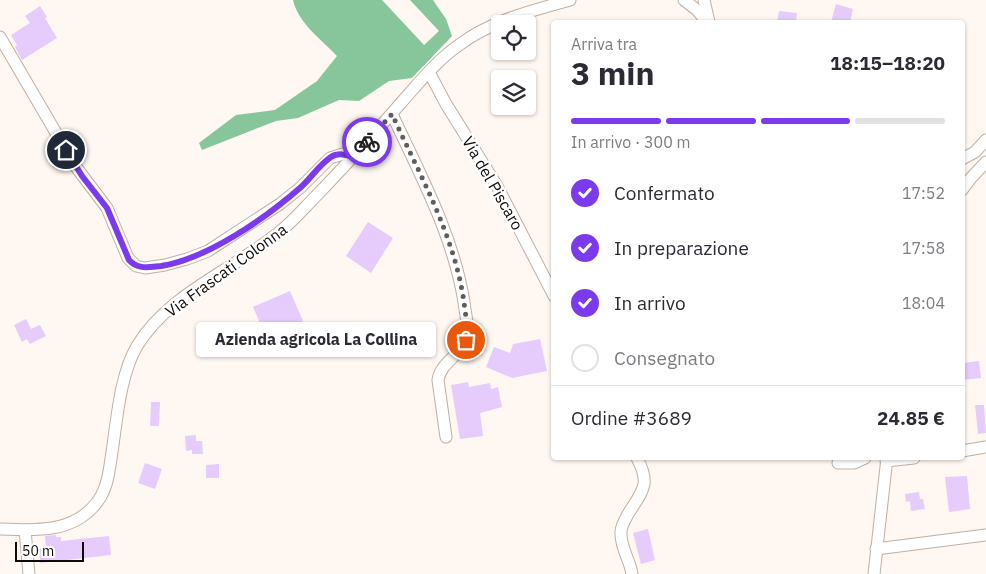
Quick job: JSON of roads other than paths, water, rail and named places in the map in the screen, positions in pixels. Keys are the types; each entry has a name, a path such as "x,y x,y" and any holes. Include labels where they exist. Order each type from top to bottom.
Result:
{"street":[{"name":"Via Frascati Colonna","path":"0,529 52,529 72,522 89,511 101,497 108,478 128,366 136,348 152,326 184,298 275,236 290,223 353,157 429,72 458,45 487,27 504,20 570,0"},
{"path":"684,0 706,20"},
{"path":"704,0 708,20"},
{"path":"0,37 76,167 107,208 129,260 138,267 171,264 208,251 253,223 287,198 330,158 343,154 353,157"},
{"name":"Via del Piscaro","path":"429,72 446,104 497,186 551,290"},
{"path":"392,114 443,224 454,253 461,286 467,336 461,349 440,371 438,380 446,436"},
{"path":"965,158 975,152 986,140"},
{"path":"965,159 986,155"},
{"path":"965,160 973,164 973,175"},
{"path":"965,186 986,162"},
{"path":"965,450 986,447"},
{"path":"632,574 620,530 642,491 645,481 644,471 637,460"},
{"path":"838,464 860,460"},
{"path":"874,574 886,460"},
{"path":"25,530 30,574"},
{"path":"876,549 986,535"}],"place":[{"name":"Azienda agricola La Collina","path":"466,340"}]}
